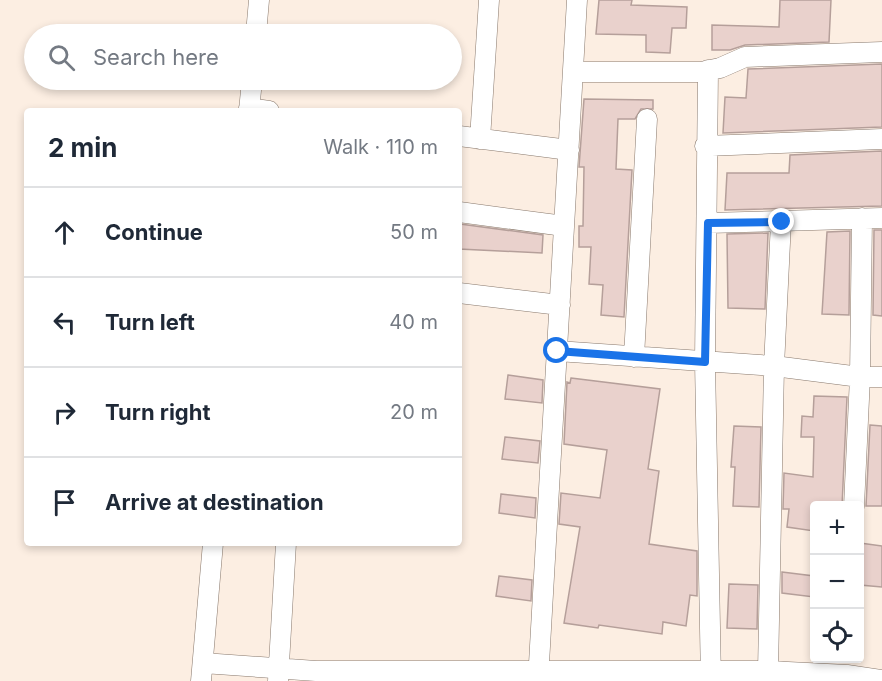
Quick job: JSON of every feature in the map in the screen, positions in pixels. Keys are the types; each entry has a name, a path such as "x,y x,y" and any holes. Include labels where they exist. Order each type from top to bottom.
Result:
{"street":[{"path":"257,24 259,0"},
{"path":"480,139 489,0"},
{"path":"538,677 577,0"},
{"path":"573,72 708,70 745,57 882,52"},
{"path":"708,70 705,146 708,223 705,362 711,677"},
{"path":"253,90 256,108"},
{"path":"634,357 647,119"},
{"path":"462,136 569,150"},
{"path":"705,146 882,139"},
{"path":"462,212 564,226"},
{"path":"854,501 860,377 862,218"},
{"path":"708,223 882,218"},
{"path":"768,671 774,366 782,222"},
{"path":"462,292 560,305"},
{"path":"557,351 774,366 860,377 882,377"},
{"path":"213,546 202,672 278,675 316,671 538,677 711,677 768,671 847,672 882,680"},
{"path":"278,675 286,546"}],"building":[{"path":"599,0 632,0 631,5 687,7 686,28 672,28 670,53 646,52 646,35 596,34"},
{"path":"780,0 831,0 829,42 745,45 730,50 712,50 712,25 779,27"},
{"path":"882,64 882,127 723,133 725,97 746,98 748,69"},
{"path":"584,99 653,100 653,109 641,109 635,119 618,119 616,169 632,170 624,317 601,315 603,285 589,284 591,247 579,247 579,226 583,226 584,167 579,167"},
{"path":"882,151 882,206 725,210 727,173 789,173 790,155"},
{"path":"462,224 543,235 542,253 462,249"},
{"path":"874,230 882,230 882,316 873,315"},
{"path":"850,231 849,315 822,314 827,232"},
{"path":"768,233 765,309 728,308 727,234"},
{"path":"508,375 543,380 542,403 505,399"},
{"path":"571,378 660,389 648,469 659,471 649,544 697,551 697,596 690,595 686,626 663,622 662,634 599,625 598,628 564,623 580,527 559,524 561,493 600,498 607,450 564,444 567,382 570,383"},
{"path":"814,396 847,397 842,501 810,501 810,530 787,527 789,509 783,509 784,473 813,477 814,437 801,437 802,416 813,417"},
{"path":"870,425 882,426 882,506 866,506"},
{"path":"734,426 761,427 759,507 733,506 735,467 731,467"},
{"path":"505,437 540,441 538,463 502,459"},
{"path":"501,494 536,498 535,518 499,513"},
{"path":"864,544 882,546 882,587 864,585"},
{"path":"782,572 810,576 810,596 782,593"},
{"path":"499,576 532,580 531,601 496,596"},
{"path":"729,584 758,585 757,629 727,628"}],"route":[{"path":"557,351 705,362 708,223 782,222"}]}
